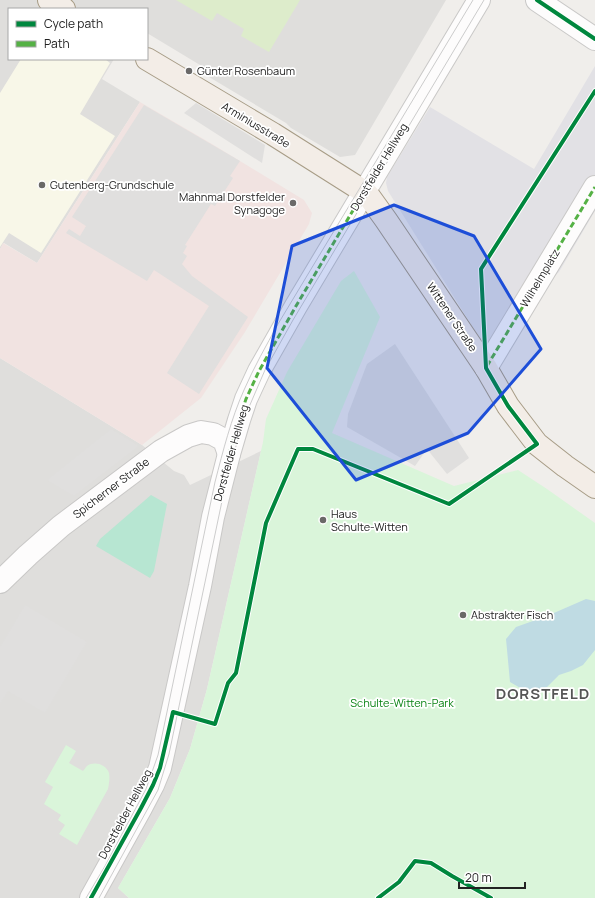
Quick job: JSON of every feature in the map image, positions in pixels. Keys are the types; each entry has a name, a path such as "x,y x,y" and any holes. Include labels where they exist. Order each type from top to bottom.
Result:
{"main road":[{"path":"49,0 62,8"},
{"name":"Arminiusstraße","path":"148,60 272,134 364,192"},
{"name":"Wittener Straße","path":"364,192 368,195 386,220 486,368 508,406 537,444 595,487"}],"street":[{"name":"Dorstfelder Hellweg","path":"91,898 142,808 160,768 200,586 213,517 238,420 246,399 259,372 300,300 479,0"},
{"path":"537,0 595,39"},
{"name":"Wilhelmplatz","path":"486,368 595,187"},
{"name":"Spicherner Straße","path":"0,582 66,522 161,451 188,436 201,432 213,434 224,440 229,454"}],"highlighted area":[{"path":"394,205 474,236 541,349 468,433 356,480 267,368 292,246"}],"shaded area":[{"path":"0,0 446,0 355,155 340,157 209,77 205,68 148,34 148,8 8,8 8,60 113,60 102,79 140,102 37,263 4,243 0,249"},
{"name":"Gutenberg-Grundschule","path":"20,60 106,60 110,63 80,114 115,136 41,253 9,233 0,247 0,93"},
{"path":"595,66 595,211 559,272 549,281 492,358 388,191 386,183 387,177 430,107 534,169"},
{"path":"140,102 304,200 312,213 309,224 245,332 201,398 142,445 0,358 0,249 3,243 37,263"},
{"path":"196,103 265,145 262,163 184,113"},
{"path":"144,105 240,161 230,176 233,178 215,206 211,204 185,245 187,246 183,253 187,256 182,264 192,276 248,317 199,394 167,373 209,306 154,270 147,281 66,233 69,229 80,236 86,226 72,217"},
{"path":"395,344 469,458 447,474 427,449 415,466 347,427 348,414 367,364"},
{"path":"0,358 142,445 174,471 184,475 190,485 261,451 207,689 190,749 170,798 118,888 129,898 0,898"},
{"path":"111,429 139,446 74,496 47,480"},
{"path":"25,605 87,642 45,713 8,691 0,704 0,647"}],"green space":[{"path":"176,0 300,0 269,52 241,36 244,29 217,13 212,21"},
{"name":"Schulte-Witten-Park","path":"354,271 380,317 332,433 454,486 518,470 595,523 595,898 129,898 118,888 170,798 190,749 207,689 263,442 266,419 287,372 341,281"},
{"path":"151,495 167,504 154,571 150,578 96,546 100,539"},
{"path":"66,745 76,751 69,763 83,771 90,764 100,764 105,767 109,773 108,789 77,845 59,834 65,825 58,820 61,815 44,804 53,787 45,782"}],"water":[{"path":"586,599 595,601 595,650 583,665 559,675 547,687 537,691 522,689 510,682 506,639 516,627 547,616"}],"tram line":[{"path":"86,898 105,866 146,789 158,755 215,482 224,447 239,401 278,324 473,0"},
{"path":"99,898 158,790 169,754 226,482 243,421 265,370 293,320 484,0"}],"marked path":[{"path":"487,366 595,187"},
{"path":"229,454 246,399 259,371 364,192"}],"cycle path":[{"path":"537,0 595,39"},
{"path":"91,898 153,785 160,768 173,712 215,724 228,683 236,673 266,523 298,449 313,449 449,504 537,444 508,406 486,368 481,269 595,91"},
{"path":"378,898 399,882 415,861 431,863 491,898"}],"place":[{"name":"Günter Rosenbaum","path":"189,71"},
{"name":"Gutenberg-Grundschule","path":"42,185"},
{"name":"Mahnmal Dorstfelder Synagoge","path":"293,203"},
{"name":"Haus Schulte-Witten","path":"323,520"},
{"name":"Abstrakter Fisch","path":"463,615"}],"district":[{"name":"DORSTFELD","path":"543,694"}]}
